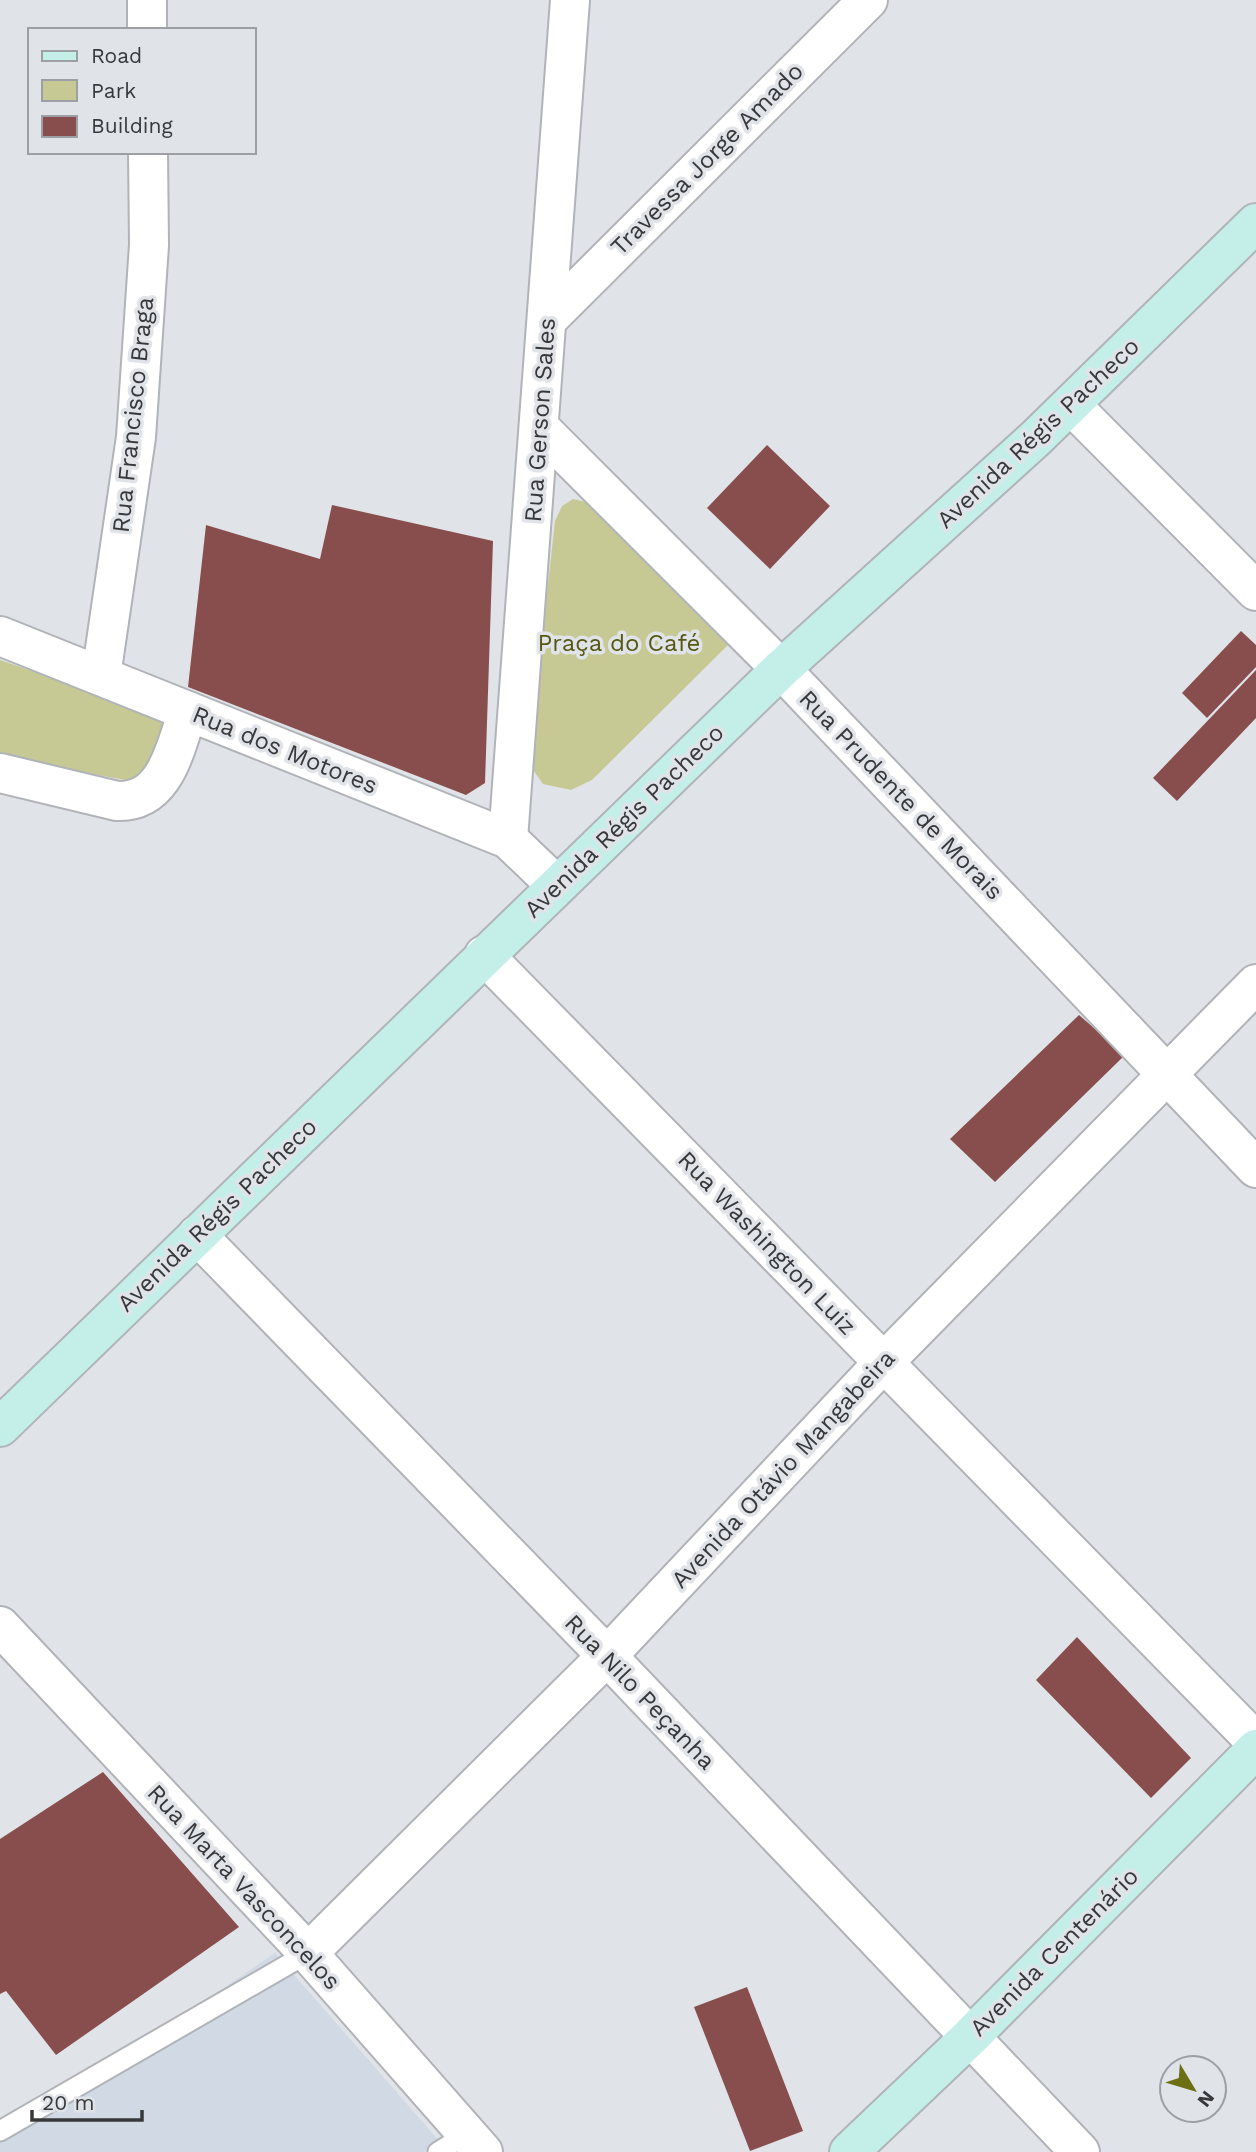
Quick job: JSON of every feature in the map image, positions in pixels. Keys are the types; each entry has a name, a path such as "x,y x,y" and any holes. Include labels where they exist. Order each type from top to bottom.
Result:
{"main road":[{"name":"Avenida Régis Pacheco","path":"0,1427 781,669 1070,405 1256,223"},
{"name":"Avenida Centenário","path":"849,2152 969,2038 1256,1749"}],"street":[{"path":"147,0 147,28"},
{"name":"Rua Gerson Sales","path":"508,839 570,0"},
{"name":"Travessa Jorge Amado","path":"547,320 868,0"},
{"name":"Rua Francisco Braga","path":"101,676 136,438 149,244 148,154"},
{"path":"1070,405 1256,591"},
{"name":"Rua Prudente de Morais","path":"540,428 781,669 1256,1168"},
{"name":"Rua dos Motores","path":"0,636 508,839 556,885"},
{"path":"0,772 117,801 132,802 149,794 160,782 169,765 188,711"},
{"name":"Rua Washington Luiz","path":"484,955 1256,1741"},
{"name":"Avenida Otávio Mangabeira","path":"308,1953 607,1656 884,1362 1256,984"},
{"name":"Rua Nilo Peçanha","path":"197,1235 607,1656 1080,2152"},
{"name":"Rua Marta Vasconcelos","path":"0,1626 308,1953 462,2146"}],"lane":[{"path":"0,2131 308,1953"}],"shaded area":[{"path":"275,1953 440,2142 424,2152 0,2152 0,2141"}],"green space":[{"name":"Praça do Café","path":"573,499 586,502 731,642 592,780 571,790 543,784 528,763 555,521 562,506"},
{"path":"0,660 158,714 167,723 150,778 136,782 0,757"}],"building":[{"path":"767,445 830,506 770,569 707,508"},
{"path":"332,505 493,541 485,783 466,795 188,687 206,525 320,559"},
{"path":"1241,631 1256,645 1256,667 1207,718 1182,693"},
{"path":"1256,670 1256,718 1177,801 1153,778"},
{"path":"1079,1015 1125,1055 995,1182 950,1139"},
{"path":"1077,1637 1191,1758 1151,1798 1036,1680"},
{"path":"103,1772 239,1927 56,2055 6,1991 0,1994 0,1839"},
{"path":"747,1987 803,2131 750,2151 694,2007"}]}
